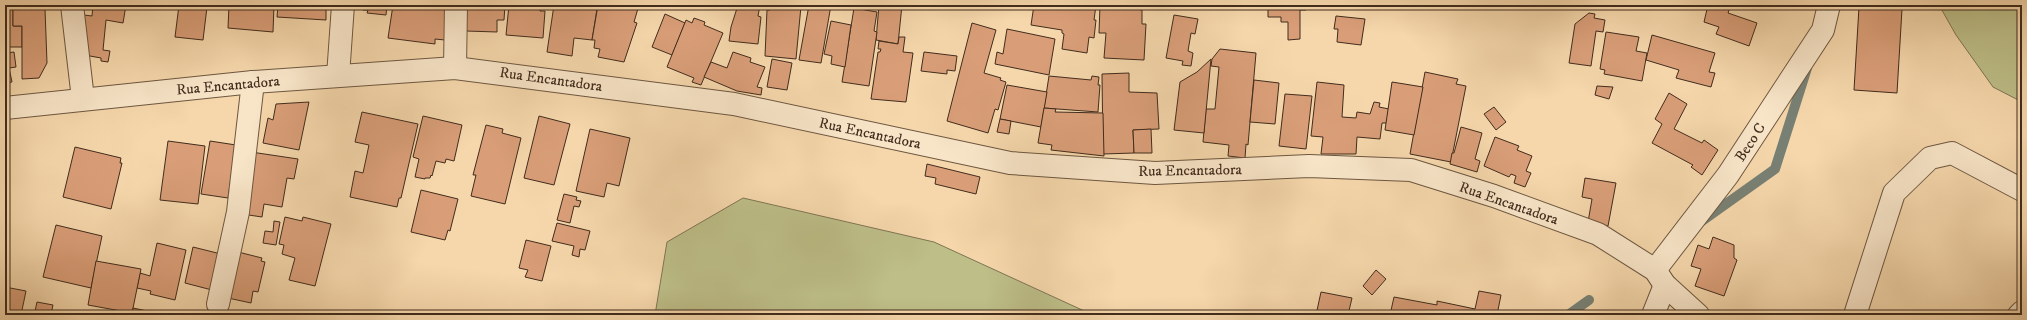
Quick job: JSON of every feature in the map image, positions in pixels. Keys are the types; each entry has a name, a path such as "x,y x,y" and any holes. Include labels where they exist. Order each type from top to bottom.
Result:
{"street":[{"path":"72,5 83,99"},
{"path":"338,76 343,5"},
{"path":"455,68 456,5"},
{"name":"Beco C","path":"1654,315 1660,277 1823,30 1829,5"},
{"name":"Rua Encantadora","path":"5,108 253,82 455,68 734,104 1010,163 1155,173 1309,166 1411,170 1494,196 1598,234 1660,277 1698,315"},
{"path":"218,304 238,212 253,82"},
{"path":"1855,315 1894,193 1930,158 1952,153 2022,190"},
{"path":"2018,315 2022,312"}],"green space":[{"path":"1939,5 2022,5 2022,102 1993,87 1956,35"},
{"path":"743,198 934,242 1093,315 655,315 667,242"}],"building":[{"path":"5,5 13,5 13,26 22,26 22,47 5,47"},
{"path":"13,5 48,5 48,9 45,9 47,63 39,78 22,79 22,26 13,26"},
{"path":"93,5 126,5 123,23 106,20 103,50 110,51 108,62 101,61 101,58 79,54 84,15 92,16"},
{"path":"179,5 205,5 207,7 203,40 175,37"},
{"path":"229,5 274,5 273,32 228,28"},
{"path":"278,5 326,5 326,20 277,17"},
{"path":"353,5 387,5 386,15 367,13 368,10 363,10 363,6"},
{"path":"393,5 445,5 445,40 435,39 435,44 388,38"},
{"path":"467,5 505,5 504,20 497,20 497,32 466,31"},
{"path":"509,5 541,5 540,11 545,11 543,38 506,35"},
{"path":"554,5 589,5 589,8 597,9 592,40 574,38 572,56 547,52"},
{"path":"598,5 639,5 634,22 637,23 624,62 598,57 600,49 594,48 595,40 592,40"},
{"path":"738,5 760,5 758,16 761,17 758,44 729,41 731,27"},
{"path":"809,5 831,5 821,63 799,60"},
{"path":"861,5 879,5 878,8"},
{"path":"879,5 902,5 898,44 876,40"},
{"path":"1034,5 1096,5 1094,38 1089,37 1087,53 1062,49 1064,34 1062,33 1062,30 1031,25"},
{"path":"1100,5 1136,5 1136,9 1142,10 1142,24 1146,24 1144,60 1104,58 1106,33 1099,33"},
{"path":"1181,5 1194,5 1193,8"},
{"path":"1262,5 1306,5 1306,10 1300,10 1300,39 1288,40 1288,22 1281,22 1281,17 1268,17 1268,9 1262,8"},
{"path":"1708,5 1730,7 1728,13 1757,23 1749,46 1716,34 1719,27 1704,22"},
{"path":"1747,5 1757,5 1753,10"},
{"path":"770,6 801,6 796,59 765,56 767,10 770,10"},
{"path":"1859,7 1902,9 1897,93 1854,90"},
{"path":"854,8 877,12 874,31 877,32 869,86 842,82"},
{"path":"1589,13 1595,14 1594,18 1605,20 1603,32 1596,31 1591,66 1569,63 1575,24"},
{"path":"665,14 685,23 672,55 652,47"},
{"path":"1174,15 1198,19 1195,34 1191,33 1188,51 1193,53 1191,66 1182,65 1183,61 1166,58"},
{"path":"1336,16 1365,19 1361,45 1337,42 1338,29 1334,29"},
{"path":"694,18 705,22 704,25 723,33 701,85 692,82 694,78 667,67 686,20 692,23"},
{"path":"831,21 851,25 845,67 831,64 832,56 824,54"},
{"path":"972,23 996,30 984,73 1001,78 1000,80 1006,82 998,110 995,109 988,133 947,121"},
{"path":"1007,29 1055,39 1049,75 995,64 997,52 1003,54"},
{"path":"1606,32 1639,37 1636,51 1647,53 1642,81 1604,74 1605,70 1600,69"},
{"path":"1652,35 1715,53 1709,72 1715,73 1711,87 1676,78 1679,70 1646,60"},
{"path":"899,37 905,37 903,52 913,53 906,102 871,99 878,52 880,52 881,49 878,49 879,41 898,44"},
{"path":"6,49 7,53 14,52 16,67 9,68 12,82 5,83"},
{"path":"1220,49 1256,53 1248,145 1246,144 1245,158 1228,156 1229,145 1203,142 1206,109 1215,109 1219,67 1211,66 1212,59"},
{"path":"733,52 751,58 750,62 765,67 757,87 762,88 761,95 737,91 704,77 711,62 727,68"},
{"path":"924,52 957,56 955,71 947,70 947,74 921,71"},
{"path":"772,59 792,63 787,90 767,87"},
{"path":"1211,59 1204,133 1174,130 1180,82 1197,72"},
{"path":"1425,72 1458,79 1456,84 1466,86 1451,162 1410,154"},
{"path":"1129,73 1129,92 1157,93 1159,129 1133,130 1134,153 1103,154 1102,74"},
{"path":"1049,76 1091,80 1092,76 1099,77 1098,85 1100,85 1098,112 1044,108"},
{"path":"1254,80 1279,83 1275,124 1250,122"},
{"path":"1317,82 1344,85 1342,117 1356,118 1357,112 1370,114 1374,102 1380,103 1379,107 1389,109 1387,123 1382,123 1380,139 1357,137 1356,154 1321,154 1323,137 1311,136"},
{"path":"1392,82 1423,87 1414,135 1385,130"},
{"path":"1007,85 1047,92 1041,127 1000,119"},
{"path":"1597,86 1613,87 1609,99 1595,95"},
{"path":"1669,93 1687,104 1674,129 1702,143 1704,140 1718,150 1702,175 1691,167 1693,165 1652,143 1662,124 1655,119"},
{"path":"1285,94 1312,96 1306,149 1279,146"},
{"path":"309,102 299,150 263,143 268,118 273,120 276,104"},
{"path":"1494,107 1506,122 1496,130 1484,114"},
{"path":"1044,108 1056,109 1055,112 1103,113 1104,156 1051,150 1052,145 1038,143"},
{"path":"362,112 418,124 401,198 399,198 397,207 350,197 355,171 363,173 369,145 355,142"},
{"path":"423,116 462,125 454,161 446,159 445,163 436,161 432,176 431,175 430,178 425,179 415,177 419,159 413,157"},
{"path":"539,116 570,124 554,185 524,178"},
{"path":"1000,119 1011,121 1009,134 997,132"},
{"path":"486,125 503,129 502,133 521,138 505,204 471,196 476,175 473,175"},
{"path":"1461,127 1482,133 1475,159 1480,161 1477,172 1450,164 1452,153 1454,153"},
{"path":"590,129 630,138 619,186 607,183 604,197 576,191"},
{"path":"1151,129 1152,153 1134,153 1133,130"},
{"path":"1495,137 1519,146 1517,150 1532,156 1526,171 1531,173 1525,187 1514,183 1516,176 1511,174 1509,177 1484,166"},
{"path":"168,141 205,146 198,204 160,200"},
{"path":"210,141 236,145 228,198 201,194"},
{"path":"75,147 121,158 120,163 122,163 111,209 63,197"},
{"path":"251,152 298,159 294,179 287,178 282,207 264,204 262,217 242,214"},
{"path":"927,164 980,177 976,194 935,184 936,178 925,176"},
{"path":"1585,178 1616,183 1608,226 1588,222 1592,199 1582,197"},
{"path":"421,190 458,199 450,231 448,230 445,240 411,232"},
{"path":"564,194 577,197 576,200 581,201 579,207 574,206 570,223 557,220"},
{"path":"285,217 302,221 303,217 331,224 315,286 289,280 295,258 282,254 284,245 279,244"},
{"path":"274,221 280,222 276,245 263,243 265,231 273,232"},
{"path":"557,223 590,231 585,250 580,249 579,257 572,255 574,246 552,241"},
{"path":"56,225 102,236 91,288 43,277"},
{"path":"1713,237 1734,245 1734,258 1737,260 1724,296 1695,286 1701,269 1691,266 1698,245 1709,249"},
{"path":"526,240 551,246 542,281 525,277 528,270 519,268"},
{"path":"157,243 186,250 175,300 150,294 151,291 137,288 140,273 150,276"},
{"path":"193,247 221,254 212,290 185,283"},
{"path":"238,252 262,258 261,261 265,262 258,292 253,291 251,303 228,298"},
{"path":"96,261 141,269 132,313 88,305"},
{"path":"1376,270 1386,279 1372,295 1363,286"},
{"path":"5,287 26,291 21,315 5,315"},
{"path":"1479,291 1501,295 1497,315 1390,315 1394,297 1437,305 1437,301 1475,309"},
{"path":"1321,292 1352,298 1348,315 1316,315"},
{"path":"37,302 53,305 51,314 35,311"},
{"path":"133,308 157,313 156,315 132,315"}],"waterway":[{"path":"1702,221 1775,169 1807,68"},
{"path":"1568,315 1589,300"}]}
